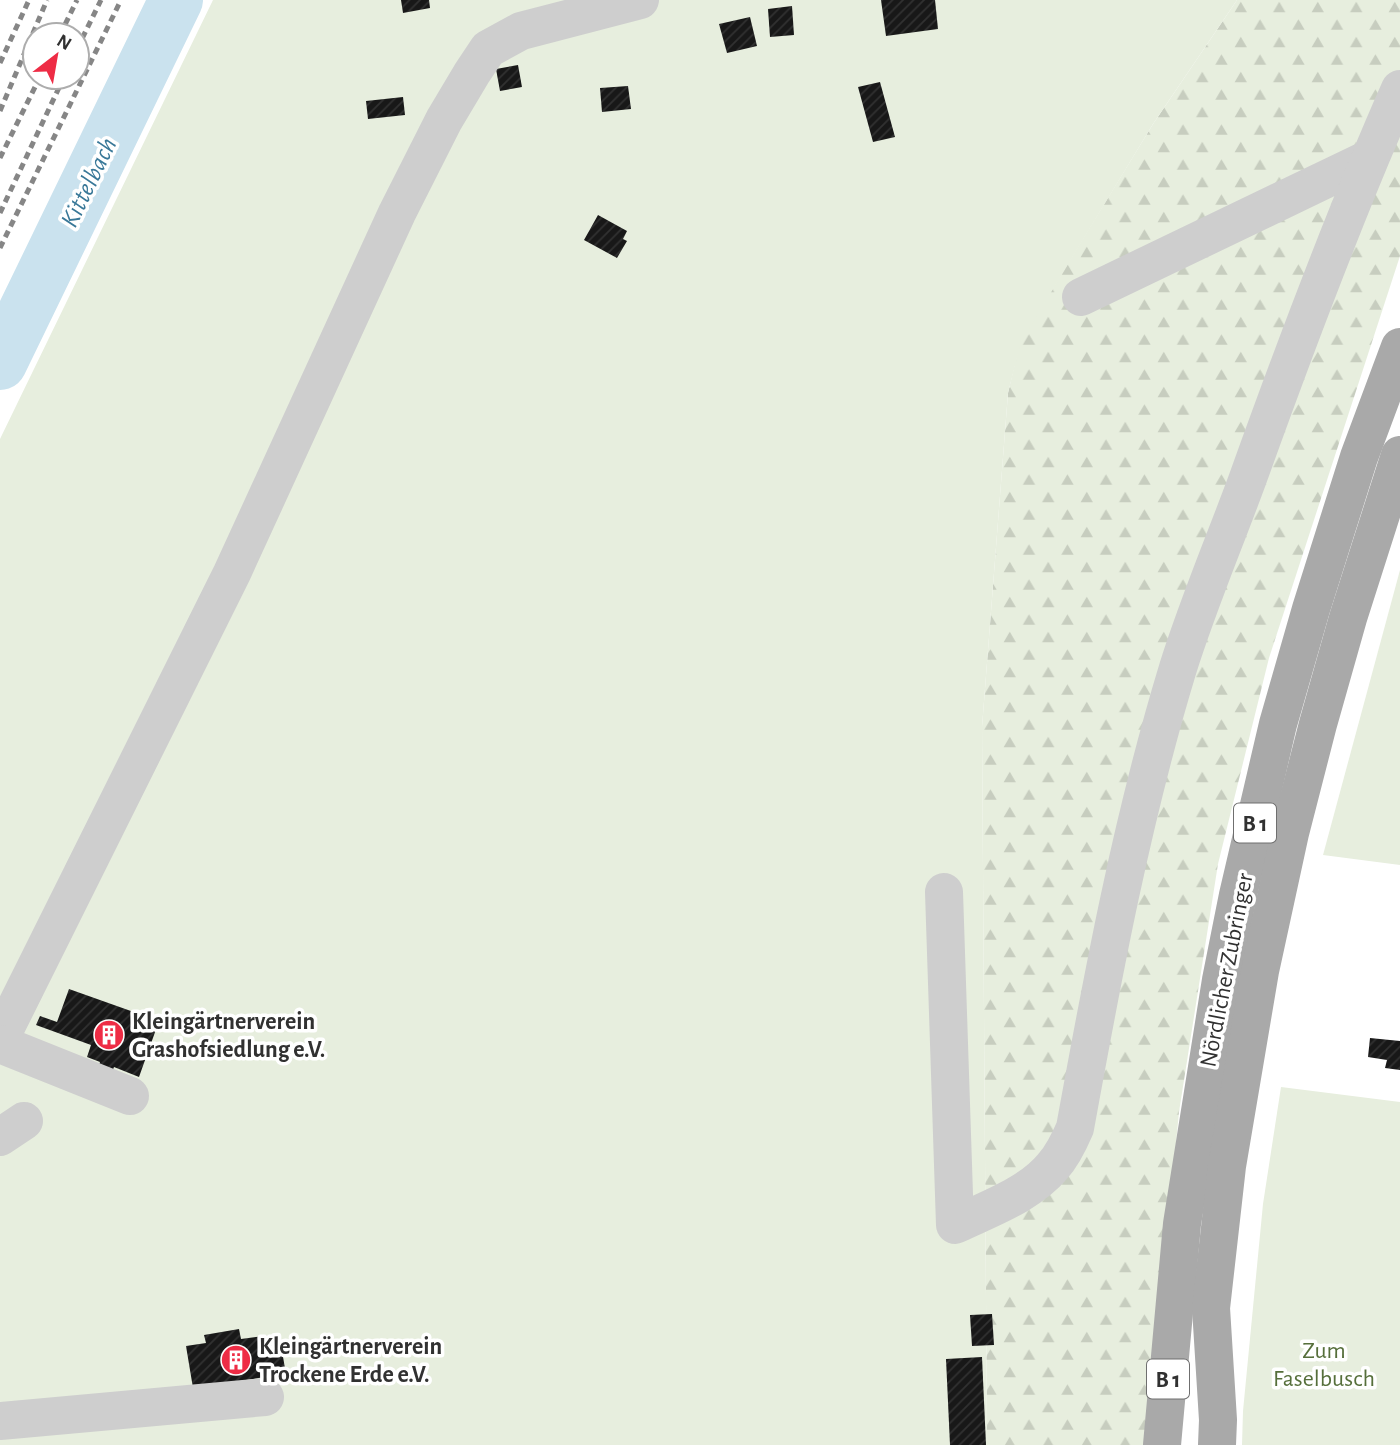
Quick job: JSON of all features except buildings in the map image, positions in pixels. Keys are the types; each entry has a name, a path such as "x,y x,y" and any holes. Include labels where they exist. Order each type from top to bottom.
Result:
{"main road":[{"name":"Nördlicher Zubringer","path":"1162,1445 1182,1224 1221,980 1238,895 1278,724 1311,609 1359,457 1400,347"},
{"name":"Nördlicher Zubringer","path":"1217,1445 1211,1308 1229,1153 1260,971 1318,724 1348,618 1400,456"},
{"name":"B 1","path":"1195,1445 1211,1308"}],"lane":[{"path":"130,1096 0,1041 226,585 397,213 444,120 472,73 488,49 521,31 640,0"},
{"path":"944,892 955,1224 1020,1193 1052,1168 1064,1152 1075,1128 1114,915 1143,794 1179,667 1270,417 1370,158 1400,89"},
{"path":"1081,296 1370,158"},
{"path":"0,1421 265,1397"}],"green space":[{"path":"213,0 1237,0 1153,124 1021,342 1008,393 982,727 987,1445 0,1445 0,439"},
{"path":"1237,0 1400,0 1400,256 1269,658 1218,864 1179,1112 1147,1445 987,1445 982,727 1008,393 1020,342 1153,124"},
{"path":"1400,570 1400,865 1323,855"},
{"name":"Zum Faselbusch","path":"1281,1087 1400,1102 1400,1445 1242,1445 1263,1204"}],"waterway":[{"name":"Kittelbach","path":"0,363 176,0"}],"railway":[{"path":"0,63 29,0"},
{"path":"0,111 47,0"},
{"path":"67,21 77,0"},
{"path":"91,21 101,0"},
{"path":"0,248 121,0"},
{"path":"0,158 33,91"},
{"path":"0,213 57,91"}],"place":[{"name":"Kleingärtnerverein Grashofsiedlung e.V.","path":"109,1035"},
{"name":"Kleingärtnerverein Trockene Erde e.V.","path":"236,1360"}]}
